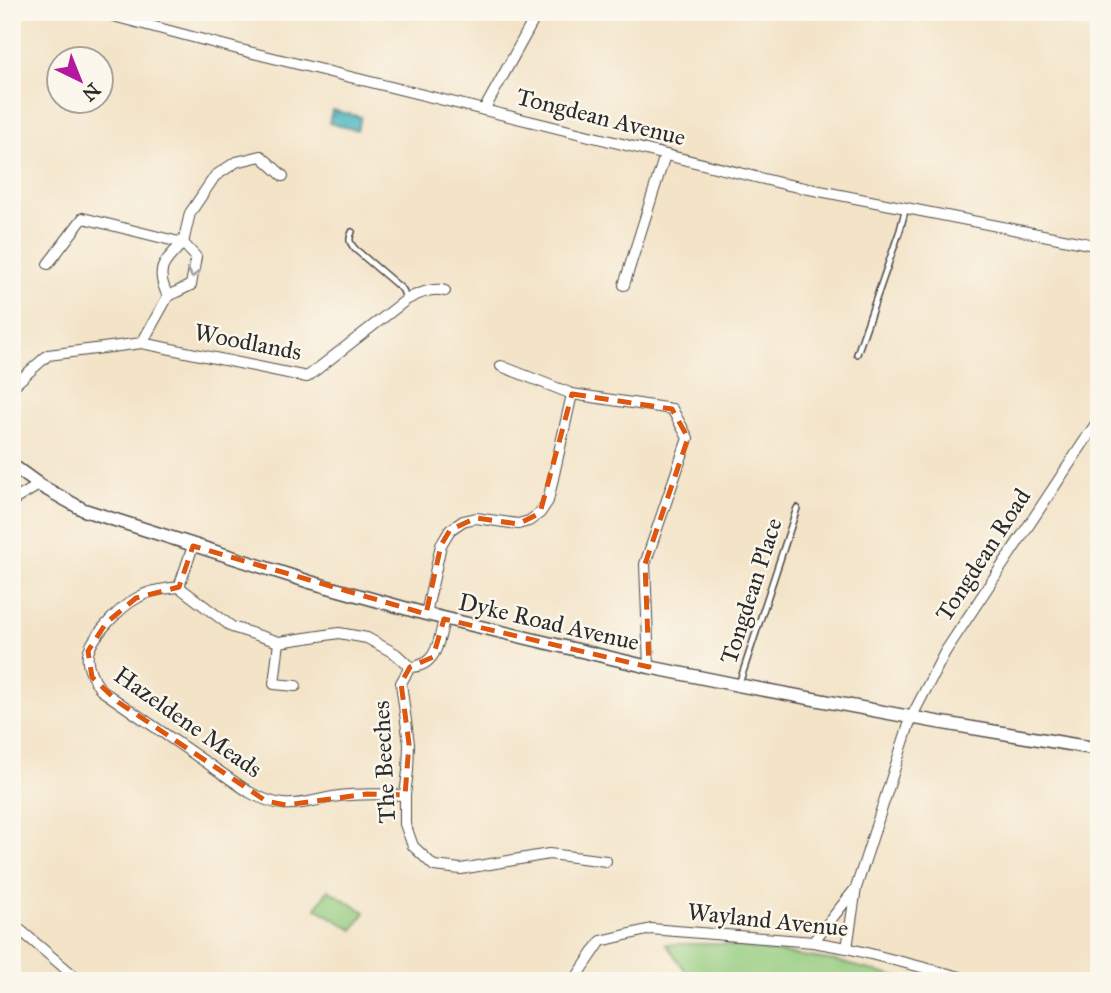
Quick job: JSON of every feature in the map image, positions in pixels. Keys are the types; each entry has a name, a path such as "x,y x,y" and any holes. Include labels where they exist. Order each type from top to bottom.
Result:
{"street":[{"name":"Tongdean Avenue","path":"98,12 784,184 1099,246"},
{"path":"484,110 538,12"},
{"path":"624,285 665,155"},
{"path":"168,296 161,282 164,261 183,243 190,213 215,176 236,162 261,156 283,176"},
{"path":"48,264 83,218 183,243 196,257 191,285 168,296 142,343"},
{"name":"Woodlands","path":"12,387 48,355 142,343 307,377 416,294 438,289 445,291"},
{"path":"501,366 572,394 672,409 688,438 645,565 649,667"},
{"path":"426,614 441,545 450,530 463,521 476,518 518,524 540,513 548,501 572,394"},
{"name":"Tongdean Road","path":"856,888 911,718 944,652 1099,419"},
{"name":"Dyke Road Avenue","path":"12,465 39,485 84,510 310,582 444,619 738,685 911,718 1099,748"},
{"path":"12,501 39,485"},
{"path":"193,545 179,587 232,627 279,642 339,633 368,638 396,654 410,667"},
{"name":"Hazeldene Meads","path":"179,587 157,590 136,598 106,623 88,651 92,677 101,690 266,801 286,805 338,796 405,795"},
{"name":"The Beeches","path":"444,619 433,657 425,665 410,667 401,683 409,744 405,824 413,846 434,866 461,869 550,854 606,861"},
{"path":"279,642 274,684 296,687"},
{"path":"813,942 856,888"},
{"path":"847,948 856,888"},
{"path":"12,923 80,981"},
{"name":"Wayland Avenue","path":"574,981 601,941 651,929 813,942 976,981"}],"lane":[{"path":"857,354 906,207"},
{"path":"352,232 349,243 402,290 407,300"},
{"name":"Tongdean Place","path":"738,685 797,508"}],"highlighted area":[{"path":"572,394 672,409 688,438 645,564 649,667 444,619 433,657 410,667 401,683 409,744 405,795 367,794 286,805 266,801 118,702 92,677 88,651 106,623 136,598 179,587 193,546 426,614 441,545 450,530 476,518 518,524 540,513"}],"green space":[{"path":"328,890 365,912 353,930 316,908"},
{"path":"666,944 720,944 836,961 911,981 693,981"}],"water":[{"path":"332,110 361,117 357,130 329,123"}]}
